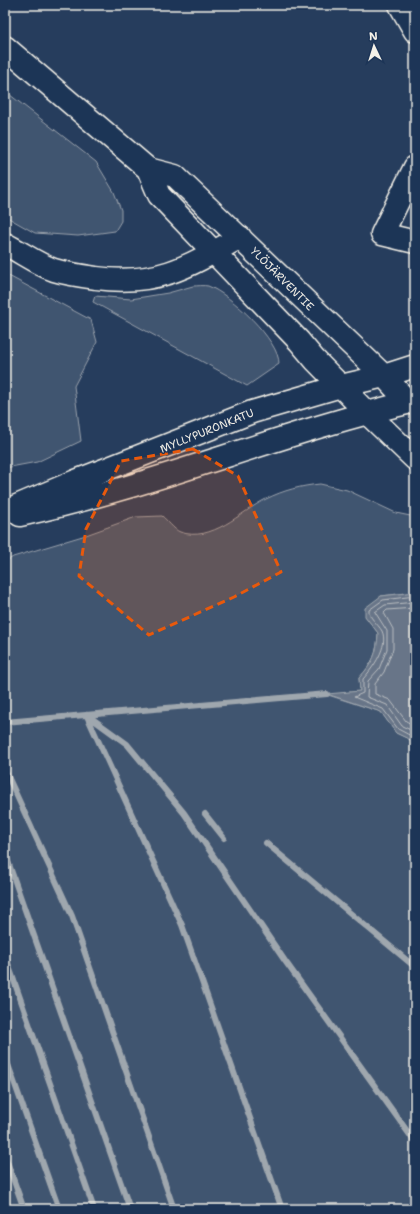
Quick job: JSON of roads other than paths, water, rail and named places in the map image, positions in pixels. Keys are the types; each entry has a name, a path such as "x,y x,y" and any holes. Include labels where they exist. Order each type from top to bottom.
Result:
{"main road":[{"path":"400,5 415,31"},
{"name":"YLÖJÄRVENTIE","path":"5,47 148,168 174,176 240,237 297,295 413,405"},
{"path":"415,167 382,234 415,242"},
{"name":"YLÖJÄRVENTIE","path":"148,168 158,195 368,414 415,459"},
{"path":"5,244 53,270 89,277 123,281 149,279 177,271 240,237"},
{"name":"MYLLYPURONKATU","path":"5,511 76,481 252,412 341,386 384,376 415,366"},
{"path":"5,518 75,503 163,477 310,428 413,405"}],"water":[{"path":"415,592 415,742 396,733 381,712 327,694 360,691 359,678 371,663 377,647 378,633 365,616 365,608 381,596"}],"waterway":[{"path":"5,722 327,694"},
{"path":"87,715 127,744 184,813 285,961 415,1142"},
{"path":"87,716 182,925 282,1209"},
{"path":"5,770 72,916 174,1209"},
{"path":"205,814 224,838"},
{"path":"266,843 415,967"},
{"path":"5,853 130,1209"},
{"path":"5,955 94,1209"},
{"path":"5,1056 59,1209"},
{"path":"5,1156 24,1209"}]}
